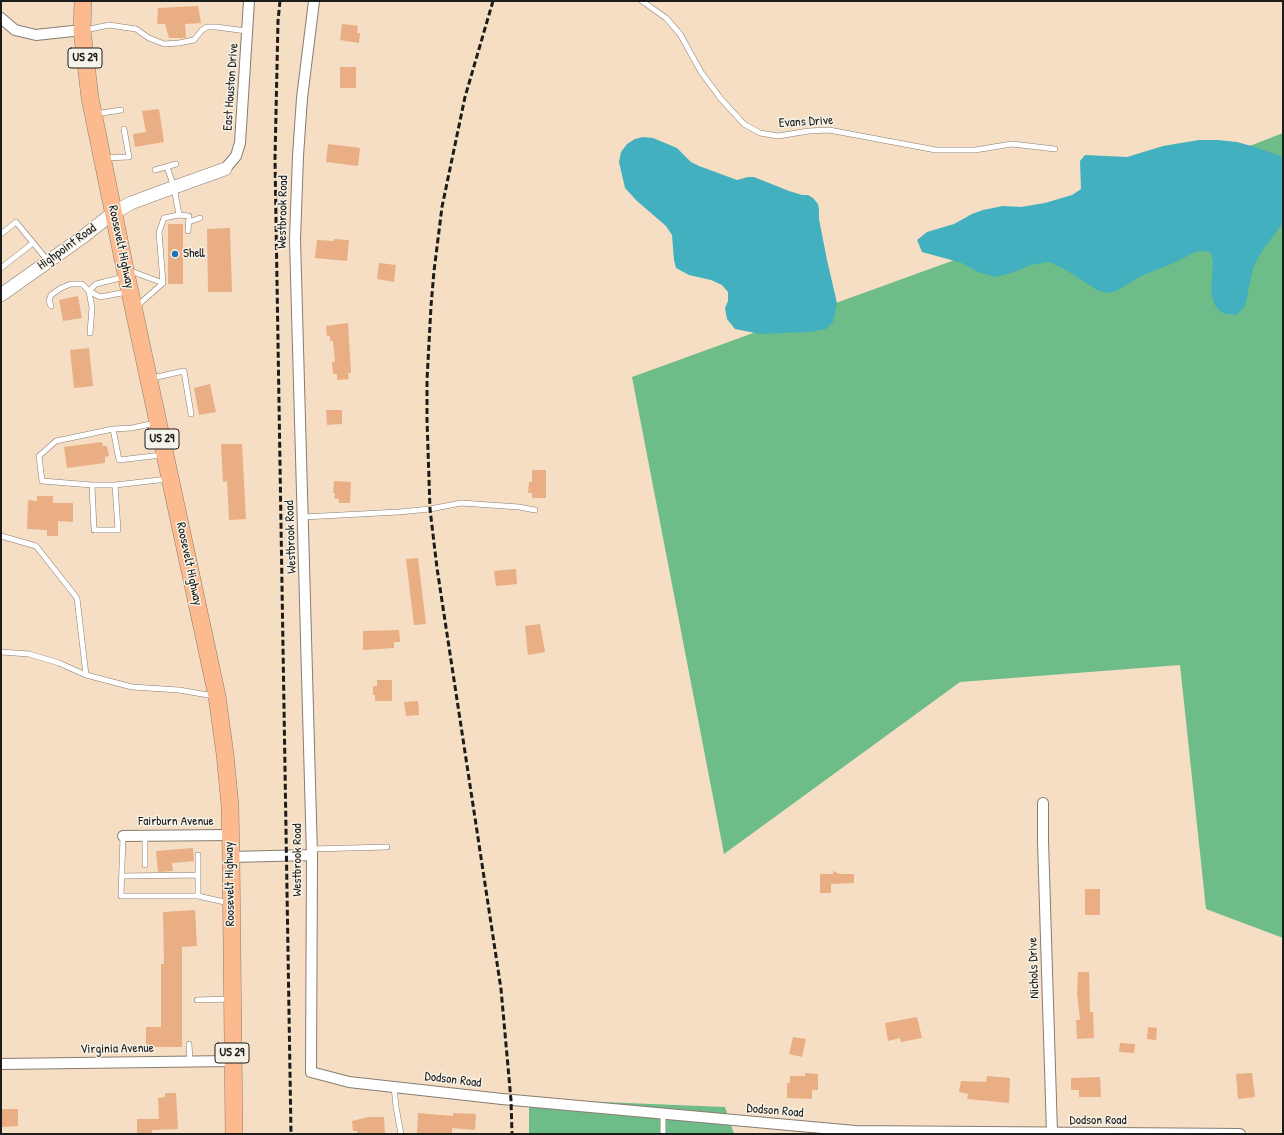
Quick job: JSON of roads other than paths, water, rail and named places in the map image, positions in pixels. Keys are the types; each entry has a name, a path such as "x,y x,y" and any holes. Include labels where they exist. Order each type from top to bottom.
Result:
{"main road":[{"name":"Roosevelt Highway","path":"83,1 82,30 86,68 102,158 217,696 225,754 230,806 234,1134"}],"street":[{"name":"East Houston Drive","path":"225,169 236,156 240,142 249,1"},
{"name":"Westbrook Road","path":"310,1072 312,852 295,239 302,98 314,1"},
{"path":"1,18 15,30 36,35 82,30"},
{"name":"Highpoint Road","path":"1,295 84,236 113,213 131,203 225,169"},
{"name":"Nichols Drive","path":"1043,803 1052,1133"},
{"name":"Fairburn Avenue","path":"123,836 230,835"},
{"path":"231,857 312,852"},
{"name":"Virginia Avenue","path":"1,1064 232,1061"},
{"name":"Dodson Road","path":"310,1072 349,1082 502,1099 867,1133 1240,1134"}],"lane":[{"name":"Evans Drive","path":"642,1 666,18 680,34 701,72 721,100 744,124 760,133 778,136 808,130 829,130 936,150 975,150 1012,144 1055,149"},
{"path":"82,30 109,25 136,29 148,38 164,44 194,40 202,30 207,27 247,31"},
{"path":"94,114 121,110"},
{"path":"102,158 129,157 124,129"},
{"path":"155,170 176,164"},
{"path":"167,167 174,187 180,215"},
{"path":"163,282 159,232 164,218 180,215 189,216 188,231"},
{"path":"189,222 200,218"},
{"path":"1,234 16,222 48,262"},
{"path":"1,268 5,262 33,243"},
{"path":"90,333 92,308 90,291 96,284 127,279 163,282"},
{"path":"51,306 49,300 51,295 61,288 71,284 82,284 100,297 127,279"},
{"path":"134,309 163,282"},
{"path":"149,378 184,371 191,414"},
{"path":"159,422 132,428 113,429 56,441 40,456 42,481 92,485 115,485 170,479"},
{"path":"113,429 119,460 166,455"},
{"path":"92,485 94,530 118,530 115,485"},
{"path":"303,517 399,512 430,509 461,503 519,507 535,510"},
{"path":"1,536 36,546 77,598 86,675"},
{"path":"1,652 29,654 59,663 86,675 132,687 179,690 217,696"},
{"path":"145,835 145,865"},
{"path":"123,836 121,896 198,896 230,904"},
{"path":"312,852 387,846"},
{"path":"198,855 198,896"},
{"path":"122,876 198,875"},
{"path":"197,1000 232,999"},
{"path":"189,1044 190,1061"},
{"path":"394,1086 401,1134"},
{"path":"663,1114 663,1134"}],"water":[{"path":"643,137 653,138 677,148 691,162 737,180 754,177 789,191 802,195 808,195 813,198 818,204 819,219 837,303 833,322 826,329 810,332 760,334 735,329 727,319 725,308 728,301 728,292 722,285 711,280 689,275 676,268 672,235 666,226 637,201 625,188 619,162 621,152 627,144 635,139"},
{"path":"1199,140 1237,142 1283,157 1283,223 1262,251 1253,268 1245,306 1237,315 1225,314 1214,304 1211,292 1213,262 1211,253 1205,251 1195,252 1174,263 1141,276 1116,291 1107,293 1097,290 1066,270 1049,262 1031,265 996,277 978,272 962,263 922,252 917,240 927,232 954,224 983,210 1003,206 1021,207 1045,203 1072,195 1081,189 1080,161 1085,155 1127,157 1163,146"}],"railway":[{"path":"280,1 278,21 275,159 291,1134"},
{"path":"493,1 465,97 442,207 431,306 427,380 427,419 430,509 437,568 501,989 511,1100 512,1134"}],"place":[{"name":"Shell","path":"175,254"}]}
